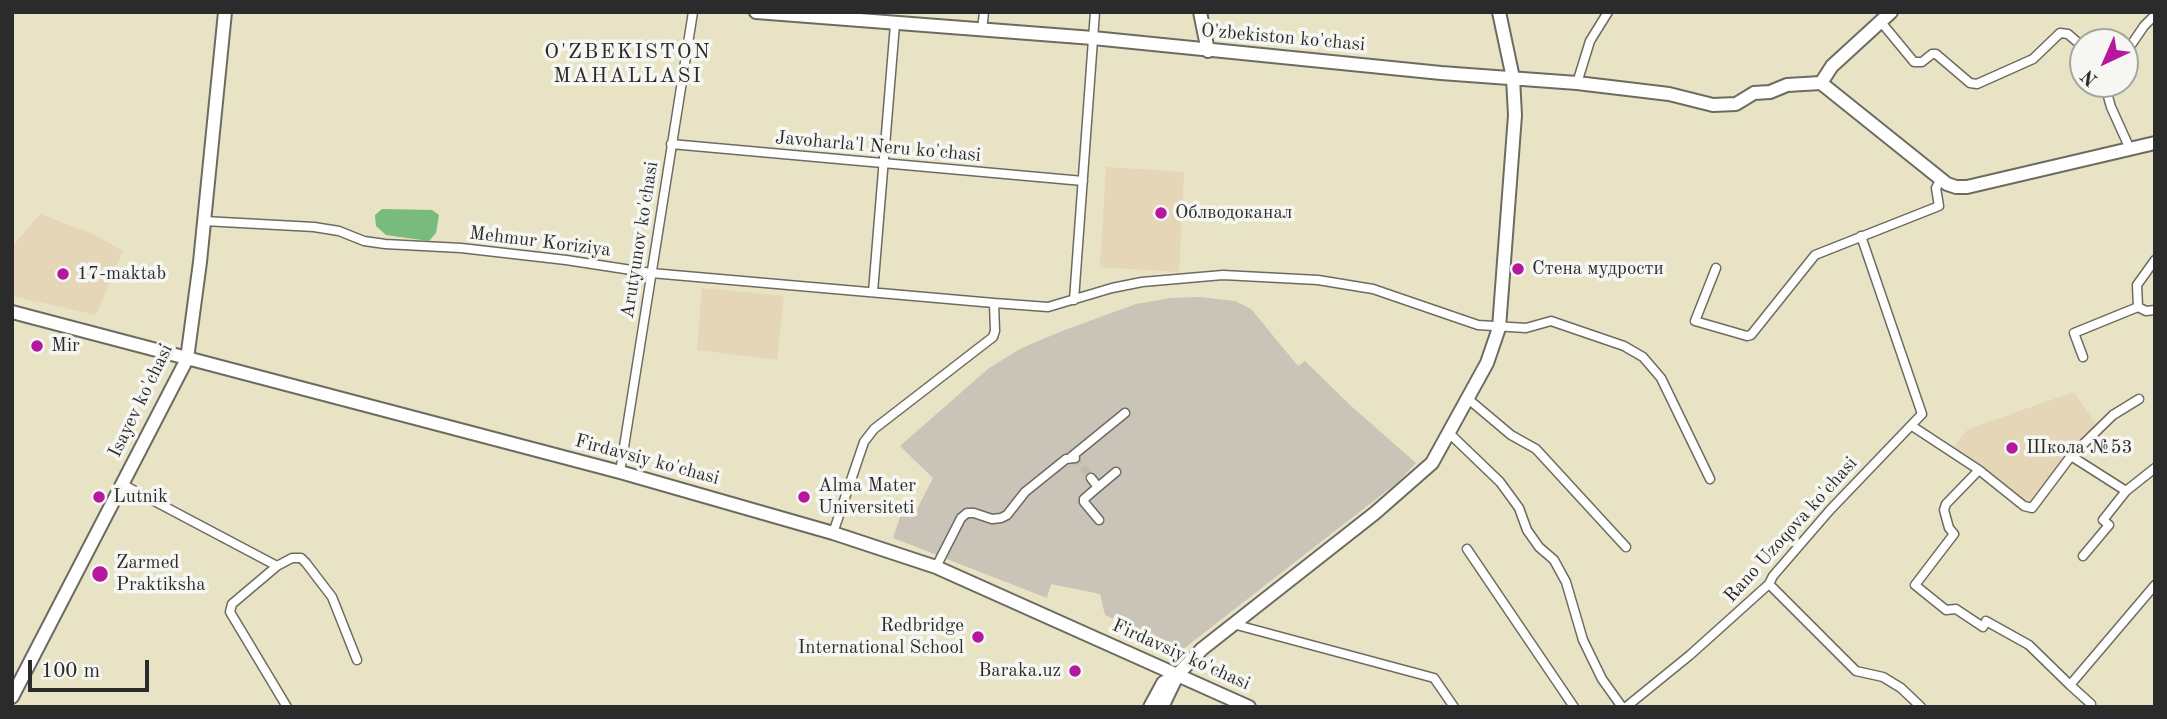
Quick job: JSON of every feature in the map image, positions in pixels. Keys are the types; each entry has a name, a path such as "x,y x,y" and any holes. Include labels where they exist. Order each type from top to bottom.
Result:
{"main road":[{"name":"Isayev ko'chasi","path":"12,697 187,359 225,12"},
{"name":"O'zbekiston ko'chasi","path":"756,12 895,18 982,30 1577,83 1669,94 1713,105 1735,104 1754,93 1770,92 1787,85 1821,83"},
{"path":"1200,12 1208,51"},
{"path":"1150,707 1163,683 1178,674 1202,649 1419,477 1432,463 1487,363 1499,328 1515,115 1513,78 1499,12"},
{"path":"1891,12 1832,66 1821,83 1947,184 1967,187 2155,143"},
{"name":"Firdavsiy ko'chasi","path":"12,312 620,472 833,533 936,567 1250,707"},
{"path":"1162,707 1178,674"}],"street":[{"name":"Arutyunov ko'chasi","path":"620,472 694,12"},
{"path":"982,30 984,12"},
{"path":"1074,300 1096,12"},
{"path":"1577,83 1590,41 1608,12"},
{"path":"2139,33 2155,15"},
{"path":"873,292 895,18"},
{"path":"1881,22 1914,62 1922,62 1936,54 1970,83 1977,84 2033,59 2060,33 2069,36"},
{"path":"2108,98 2130,149"},
{"name":"Javoharla'l Neru ko'chasi","path":"671,144 1083,181"},
{"path":"1716,268 1695,321 1751,335 1815,255 1939,206 1936,188 1941,179"},
{"name":"Mehmur Koriziya","path":"204,220 314,228 339,231 364,241 385,244 461,248 651,273 1048,307 1142,282 1223,275 1318,280 1374,289 1478,325 1526,328 1551,321 1624,346 1643,357 1661,377 1710,478"},
{"path":"1861,236 1922,414 1912,426 1979,470 2024,506 2032,508 2071,456 2113,415 2139,400"},
{"path":"2138,307 2137,285 2155,260"},
{"path":"833,533 864,442 874,429 993,337 994,303"},
{"path":"2083,357 2074,333 2138,307 2146,311 2155,310"},
{"path":"1467,398 1511,435 1536,449 1626,547"},
{"path":"936,567 961,518 967,513 992,519 1007,515 1024,492 1073,457 1125,413"},
{"name":"Rano Uzoqova ko'chasi","path":"1624,707 1690,656 1769,584 1839,500 1912,426"},
{"path":"1449,433 1500,482 1519,508 1527,530 1539,547 1554,560 1566,582 1583,640 1602,679 1624,707"},
{"path":"2071,456 2126,491"},
{"path":"2083,556 2109,524 2103,520 2126,491 2155,468"},
{"path":"1979,470 1947,504 1944,510 1949,528 1954,534 1915,585 1946,610 1956,609 1983,627 1986,621 2029,645 2091,704"},
{"path":"1099,520 1084,499 1116,472"},
{"path":"1091,478 1098,487"},
{"path":"122,484 277,566"},
{"path":"1466,549 1574,707"},
{"path":"287,707 230,612 232,604 277,566 292,558 300,558 306,563 332,597 357,660"},
{"path":"1769,584 1856,671 1883,677 1901,688 1921,707"},
{"path":"2070,685 2155,585"},
{"path":"1233,624 1434,678 1454,707"}],"shaded area":[{"path":"1106,167 1184,172 1179,272 1100,267"},
{"name":"17-maktab","path":"40,214 91,233 123,251 96,315 12,296 12,247"},
{"path":"702,288 784,296 777,360 697,350"},
{"path":"1200,297 1235,301 1251,309 1298,366 1305,361 1416,463 1398,482 1182,650 1105,615 1100,594 1051,584 1047,598 893,538 900,517 913,517 933,478 900,446 989,368 1022,348 1136,304 1171,298"},
{"name":"Школа №53","path":"2074,392 2097,426 2072,448 2029,504 1952,449 1968,429"}],"green space":[{"path":"382,209 432,210 439,215 436,233 429,241 386,235 376,226 375,215"}],"tunnel":[{"path":"1075,458 1091,478"}],"place":[{"name":"Облводоканал","path":"1161,213"},
{"name":"Стена мудрости","path":"1518,269"},
{"name":"17-maktab","path":"63,274"},
{"name":"Mir","path":"37,346"},
{"name":"Школа №53","path":"2012,448"},
{"name":"Lutnik","path":"99,497"},
{"name":"Alma Mater Universiteti","path":"804,497"},
{"name":"Zarmed Praktiksha","path":"100,574"},
{"name":"Redbridge International School","path":"978,637"},
{"name":"Baraka.uz","path":"1075,671"}],"district":[{"name":"O'ZBEKISTON MAHALLASI","path":"628,64"}]}
